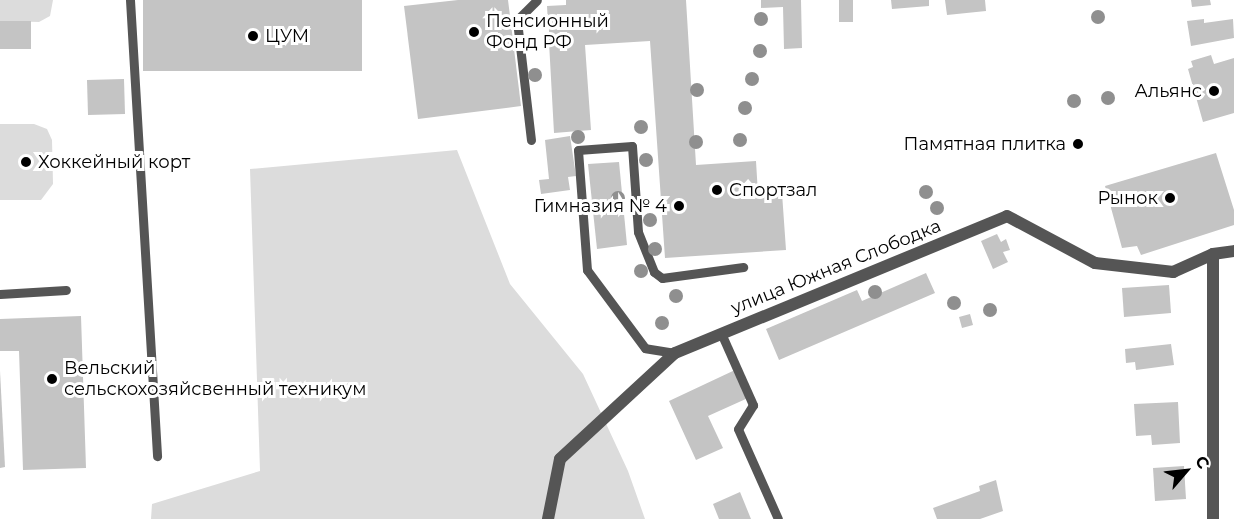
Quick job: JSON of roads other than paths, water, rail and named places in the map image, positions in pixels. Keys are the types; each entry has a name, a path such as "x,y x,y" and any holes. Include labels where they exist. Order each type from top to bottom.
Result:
{"street":[{"name":"улица Южная Слободка","path":"548,519 560,459 675,353 1006,216 1095,263 1173,272 1213,254 1234,250"},
{"path":"1213,254 1213,519"}],"lane":[{"path":"129,0 157,456"},
{"path":"531,140 517,20 537,0"},
{"path":"675,353 645,348 587,270 578,150 632,146 638,232 654,273 662,278 743,267"},
{"path":"0,294 66,290"},
{"path":"721,333 753,405 738,429 778,519"}],"place":[{"name":"Пенсионный Фонд РФ","path":"474,32"},
{"name":"ЦУМ","path":"253,36"},
{"name":"Альянс","path":"1214,91"},
{"name":"Памятная плитка","path":"1078,144"},
{"name":"Хоккейный корт","path":"26,162"},
{"name":"Спортзал","path":"717,190"},
{"name":"Рынок","path":"1170,198"},
{"name":"Гимназия № 4","path":"679,206"},
{"name":"Вельский сельскохозяйсвенный техникум","path":"52,379"}]}
